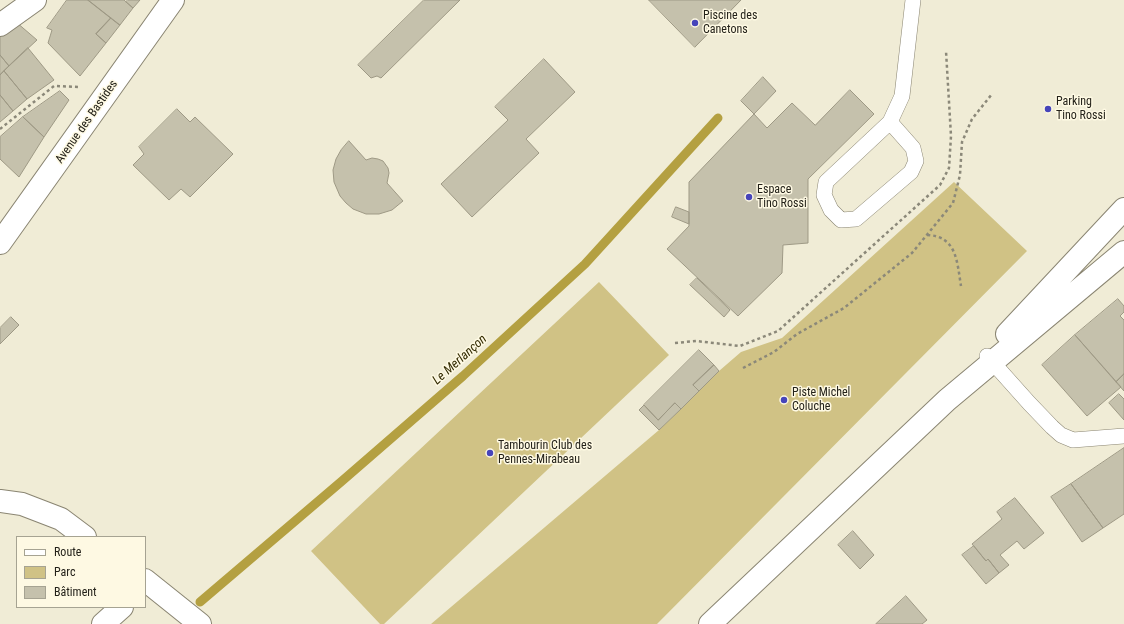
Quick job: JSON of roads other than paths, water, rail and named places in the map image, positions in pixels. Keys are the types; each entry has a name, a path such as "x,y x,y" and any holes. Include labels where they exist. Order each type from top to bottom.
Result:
{"main road":[{"path":"0,25 35,0"},
{"name":"Avenue des Bastides","path":"0,243 173,0"},
{"path":"710,624 989,359 1124,210"},
{"path":"989,359 1124,252"},
{"path":"0,501 22,504 61,519 84,536"},
{"path":"146,582 200,624"},
{"path":"104,624 121,608"}],"lane":[{"path":"890,122 913,148 916,161 914,167 911,172 856,219 841,220 831,210 824,195 826,182 890,122 902,96 913,0"},
{"path":"989,359 1061,435 1073,440 1124,436"}],"waterway":[{"name":"Le Merlançon","path":"200,602 463,376 585,264 718,118"}],"place":[{"name":"Piscine des Canetons","path":"695,23"},
{"name":"Parking Tino Rossi","path":"1048,109"},
{"name":"Espace Tino Rossi","path":"749,197"},
{"name":"Piste Michel Coluche","path":"784,400"},
{"name":"Tambourin Club des Pennes-Mirabeau","path":"490,453"}]}
